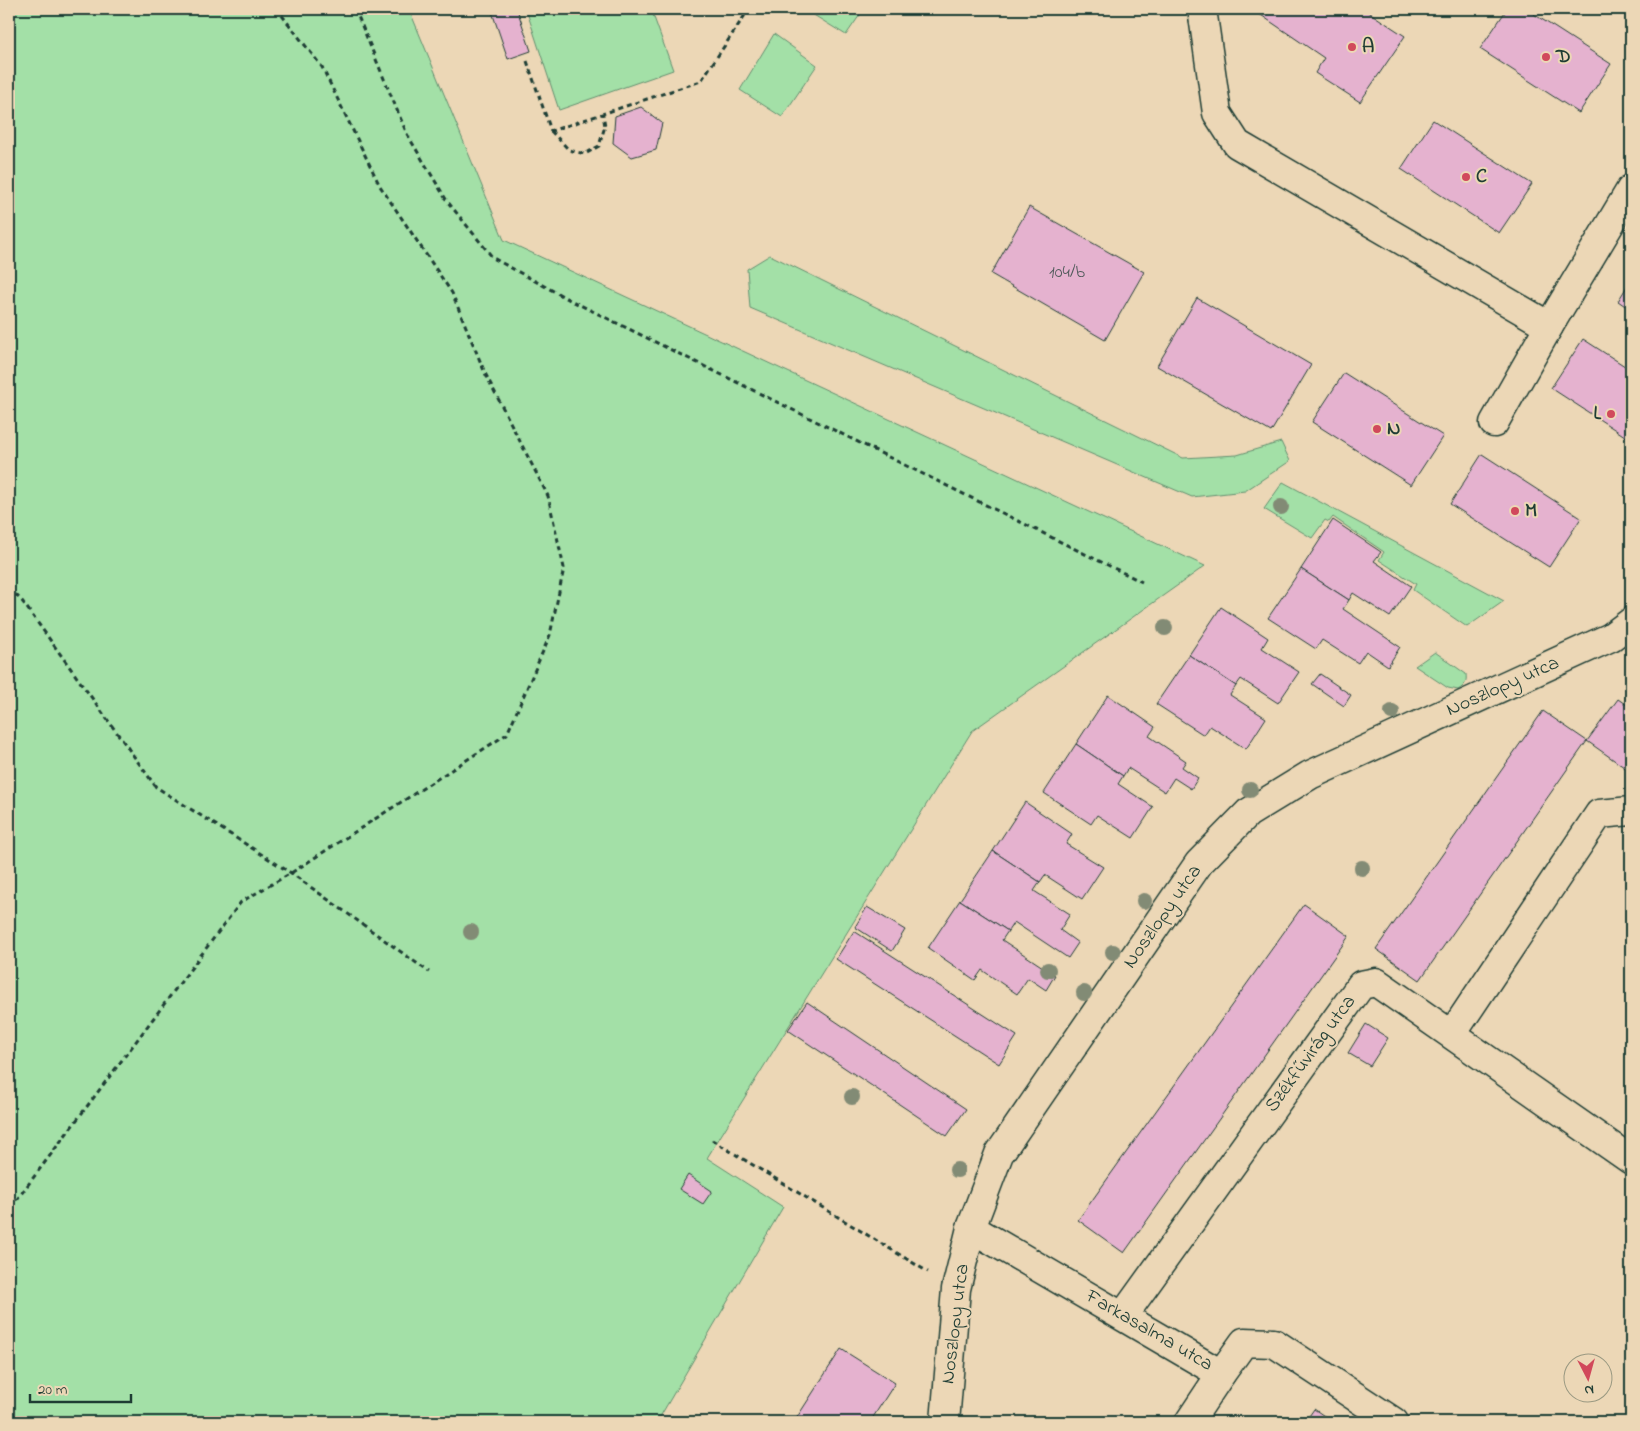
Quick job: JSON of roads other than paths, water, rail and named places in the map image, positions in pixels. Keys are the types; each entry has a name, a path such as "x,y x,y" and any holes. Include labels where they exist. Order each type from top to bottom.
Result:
{"street":[{"path":"1202,9 1217,113 1237,144 1549,326"},
{"path":"1494,423 1549,326 1631,189"},
{"name":"Noszlopy utca","path":"945,1422 956,1289 971,1228 1004,1147 1199,863 1248,813 1310,775 1611,637 1631,622"},
{"path":"1452,1034 1599,814 1631,811"},
{"name":"Székfűvirág utca","path":"1123,1316 1361,985 1376,982 1628,1150"},
{"name":"Farkasalma utca","path":"971,1228 1221,1374 1244,1342 1274,1343 1394,1422"},
{"path":"1189,1422 1221,1374"}],"place":[{"name":"A","path":"1352,47"},
{"name":"D","path":"1546,57"},
{"name":"C","path":"1466,177"},
{"name":"L","path":"1611,414"},
{"name":"N","path":"1377,429"},
{"name":"M","path":"1515,511"}]}
